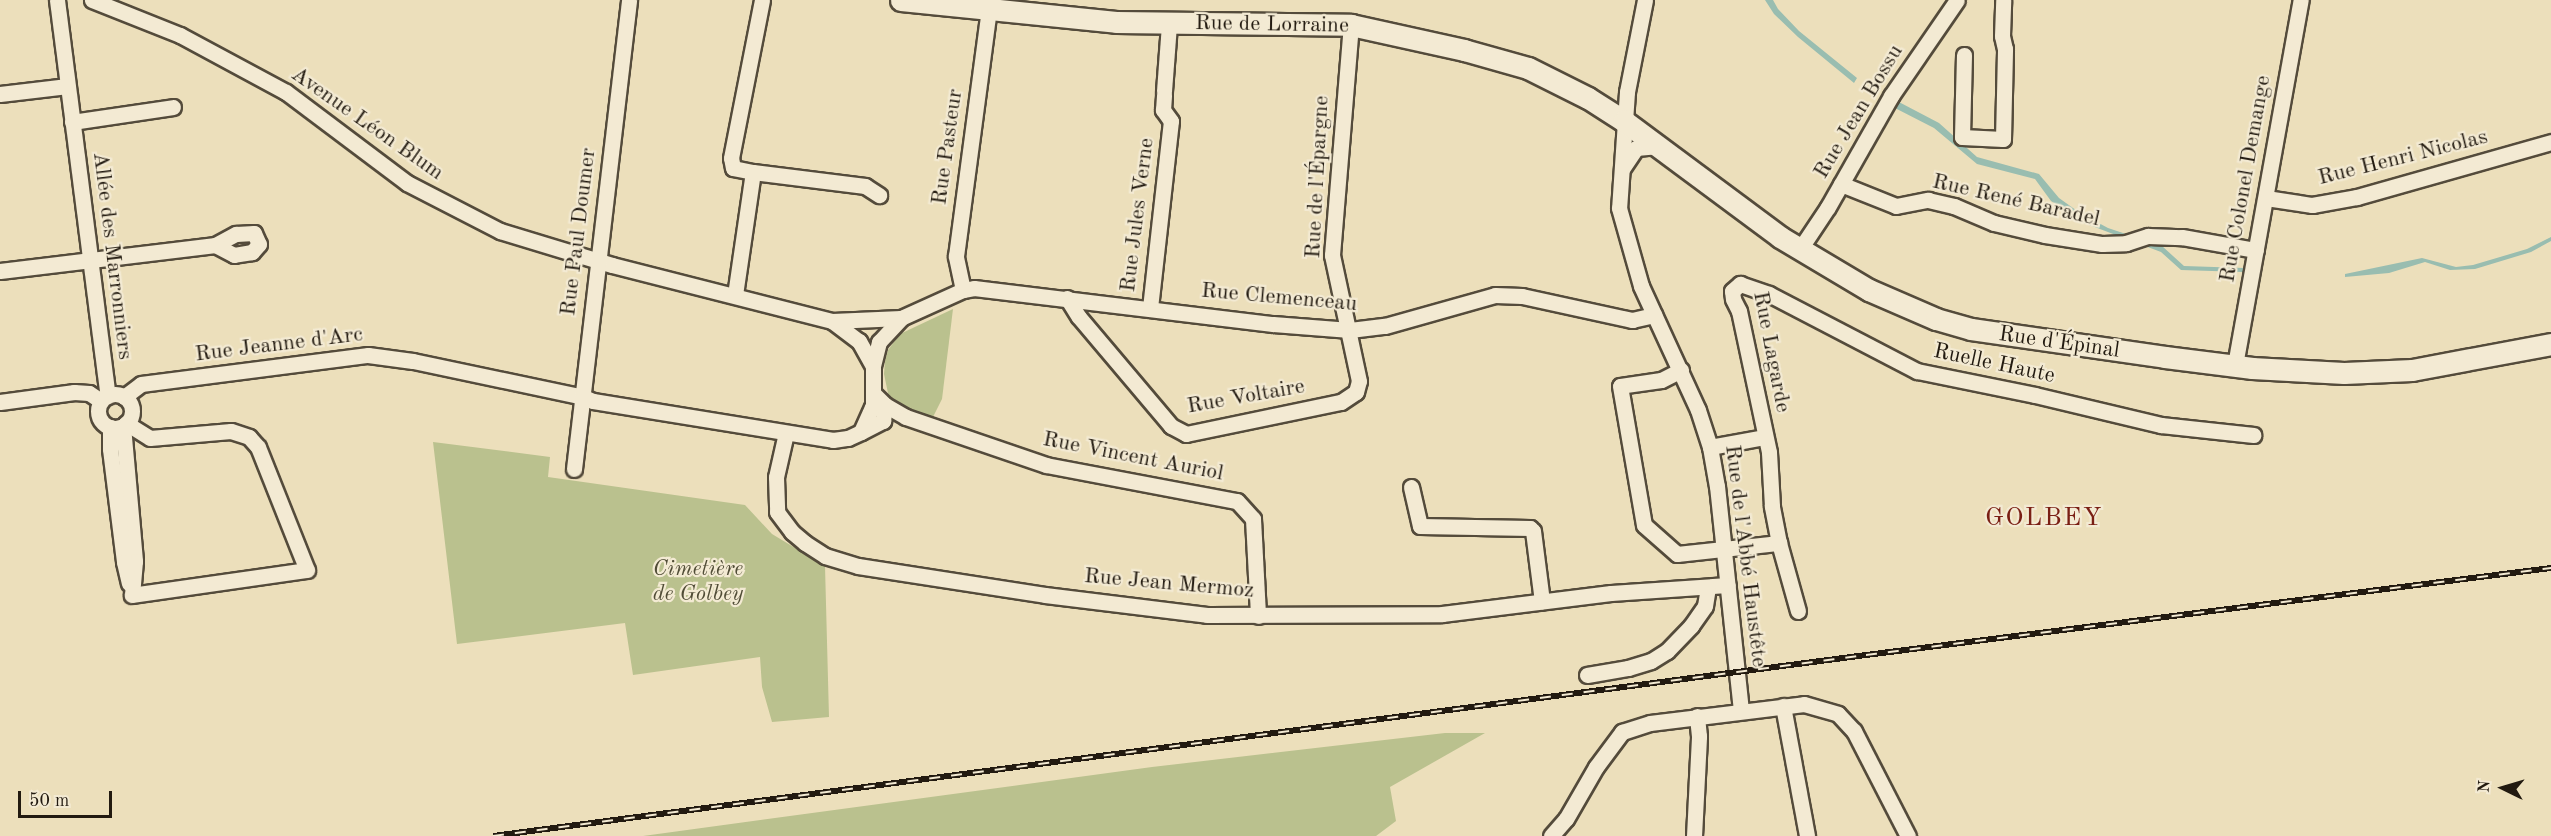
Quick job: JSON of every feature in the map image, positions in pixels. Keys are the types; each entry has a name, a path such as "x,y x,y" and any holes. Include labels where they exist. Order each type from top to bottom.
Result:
{"main road":[{"name":"Rue de Lorraine","path":"901,0 1081,20 1169,24 1351,25 1464,50 1528,68 1588,98 1624,121"},
{"name":"Rue d'Épinal","path":"1624,121 1800,249 1869,290 1936,319 1971,329 2119,352 2305,372 2380,373 2412,370 2551,344"}],"street":[{"name":"Allée des Marronniers","path":"57,0 90,258 111,398"},
{"name":"Avenue Léon Blum","path":"92,0 180,35 286,92 385,168 435,199 500,231 598,261 832,321 901,318"},
{"name":"Rue Paul Doumer","path":"574,469 629,0"},
{"path":"762,0 732,158 733,168 865,186 879,195"},
{"name":"Rue de l'Abbé Haustête","path":"1645,0 1627,92 1620,171 1621,221 1632,262 1698,410 1710,447 1724,548 1741,710"},
{"name":"Rue Jean Bossu","path":"1800,249 1892,96 1957,0"},
{"path":"1964,55 1962,137 2003,139 2005,49 2002,36 2003,0"},
{"name":"Rue Colonel Demange","path":"2235,365 2301,0"},
{"name":"Rue Pasteur","path":"963,290 956,256 989,10"},
{"name":"Rue Jules Verne","path":"1150,308 1171,121 1163,110 1169,24"},
{"name":"Rue de l'Épargne","path":"1350,330 1342,305 1332,255 1351,25"},
{"path":"0,94 68,86"},
{"name":"Allée des Marronniers","path":"72,122 173,107"},
{"name":"Rue Henri Nicolas","path":"2266,198 2312,205 2357,197 2551,142"},
{"path":"1620,171 1636,148 1659,146"},
{"path":"735,295 753,172"},
{"name":"Rue René Baradel","path":"1841,184 1896,206 1928,200 1954,206 1994,223 2045,235 2102,244 2126,243 2148,236 2182,237 2256,250"},
{"path":"0,271 90,258 215,245"},
{"name":"Ruelle Haute","path":"1744,284 1917,371 2035,394 2161,424 2253,435"},
{"name":"Rue Lagarde","path":"1744,284 1735,286 1732,291 1739,311 1765,437 1779,543 1798,611"},
{"name":"Rue Clemenceau","path":"901,318 963,290 974,288 1273,324 1350,330 1385,326 1495,295 1522,296 1632,320 1654,315"},
{"name":"Rue Voltaire","path":"1067,298 1079,317 1171,426 1186,434 1341,402 1356,392 1359,381 1350,330"},
{"path":"584,397 593,401 833,440 861,432 879,407 873,366 879,342 901,318"},
{"name":"Avenue Léon Blum","path":"832,321 860,341 873,366"},
{"path":"869,321 879,342"},
{"path":"869,321 860,341 879,342"},
{"name":"Rue Jeanne d'Arc","path":"111,398 141,384 368,355 407,360 584,397"},
{"path":"1681,370 1661,380 1620,386 1644,525 1677,554 1779,543"},
{"path":"0,402 74,392 111,398 132,410 120,425 110,449 124,562 132,595 307,570 258,447 249,437 231,431 150,438 120,425 100,418 111,398"},
{"name":"Rue Vincent Auriol","path":"879,407 1046,465 1237,501 1253,519 1258,615"},
{"name":"Rue Jean Mermoz","path":"786,433 776,477 777,512 792,532 805,543 825,556 844,564 1206,615 1442,614 1500,609 1542,601 1728,585"},
{"name":"Rue Lagarde","path":"1710,447 1765,437"},
{"path":"1411,487 1420,526 1530,528 1533,531 1542,601"},
{"path":"1587,675 1628,668 1651,661 1667,651 1691,626 1705,606 1708,587"},
{"path":"1551,836 1566,819 1596,767 1622,732 1650,723 1697,716 1804,705 1838,714 1854,731 1908,836"},
{"path":"1783,706 1807,836"},
{"path":"1694,836 1699,736 1697,716"}],"green space":[{"path":"953,309 942,399 933,417 906,409 889,398 884,374 888,350 900,334"},
{"name":"Cimetière de Golbey","path":"433,442 550,457 548,477 745,505 772,534 825,566 829,717 772,722 762,687 760,657 633,675 625,623 457,644"},
{"path":"1445,733 1485,733 1390,787 1396,821 1376,836 643,836 1152,767"}],"water":[{"path":"1765,0 1773,0 1778,9 1799,31 1857,78 1854,83 1798,37 1774,14"},
{"path":"1897,101 1939,123 1977,157 2039,174 2059,198 2080,213 2108,228 2162,246 2184,266 2244,268 2243,272 2181,270 2161,252 2084,223 2051,201 2035,179 1977,164 1934,128 1893,107"},
{"path":"2551,237 2551,241 2531,252 2475,269 2450,270 2425,262 2389,273 2345,277 2345,274 2422,258 2456,267 2473,265 2527,249"}],"railway":[{"path":"493,836 1866,655 2551,568"}],"district":[{"name":"GOLBEY","path":"2044,519"}]}
